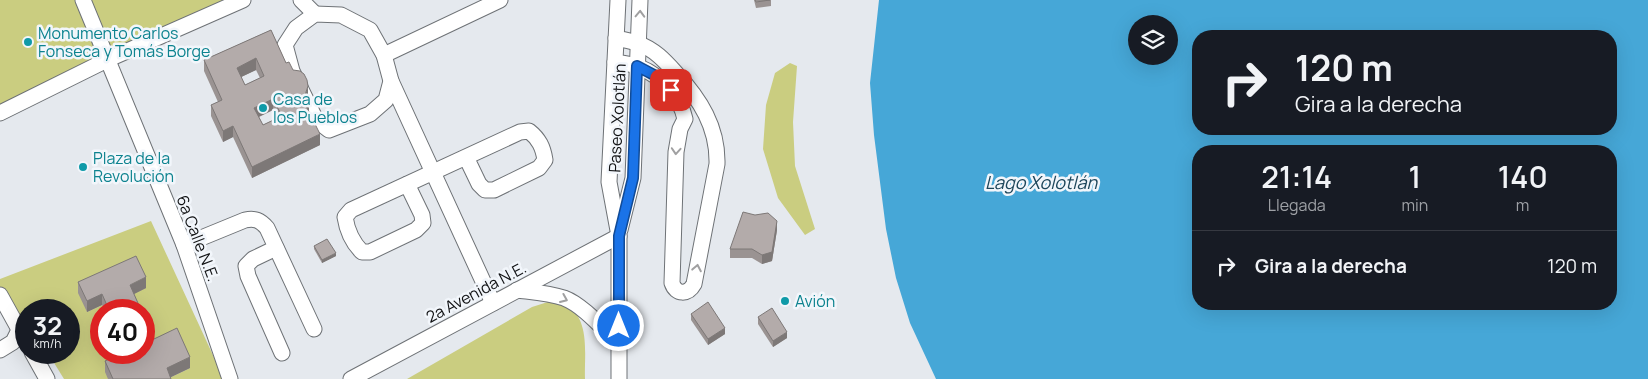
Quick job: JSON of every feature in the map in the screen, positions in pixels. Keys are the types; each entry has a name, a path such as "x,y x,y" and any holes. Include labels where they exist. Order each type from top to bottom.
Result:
{"street":[{"name":"6a Calle N.E.","path":"83,0 184,245 230,379"},
{"path":"0,113 108,59 243,0"},
{"path":"301,0 314,14"},
{"path":"384,54 500,0"},
{"name":"Paseo Xolotlán","path":"618,0 609,182 619,236 619,379"},
{"name":"Paseo Xolotlán","path":"619,236 633,178 640,0"},
{"path":"390,81 386,100 370,114 329,130 316,120 292,71 286,45 296,28 314,14 341,15 370,30 384,54 390,81 493,302"},
{"path":"616,38 639,44 665,61 694,93 708,117 715,136 718,164 694,284 691,290 679,292 674,289 672,283 676,152 680,129 685,119 695,114 708,117"},
{"path":"615,62 637,66 654,75 671,90 683,109 685,119"},
{"path":"407,184 422,215 423,223 416,230 370,252 362,252 346,226 345,217 351,210 407,184 433,172 520,132 529,131 537,137 544,150 545,160 539,168 494,190 485,190 479,184 466,157"},
{"path":"416,202 441,190"},
{"path":"184,245 245,220 254,218 261,221 267,228 314,329"},
{"name":"2a Avenida N.E.","path":"351,379 619,236"},
{"path":"276,248 253,259 246,266 248,276 282,353"},
{"path":"517,290 566,298 582,309 619,344"},
{"path":"0,295 15,322"},
{"path":"0,350 15,341"},
{"path":"39,364 47,379"}],"green space":[{"path":"0,0 243,0 0,113"},
{"path":"790,63 797,66 793,122 795,166 815,229 805,235 778,198 763,149 766,105 775,73"},
{"path":"151,221 224,379 167,379 190,368 155,350 155,299 131,299 130,296 136,267 101,299 90,299 90,309 87,312 90,311 90,364 126,364 108,379 64,379 55,364 80,364 80,299 15,299 15,313 0,295 0,279"},
{"path":"551,301 566,305 574,311 583,328 585,379 407,379 532,307"}],"water":[{"name":"Lago Xolotlán","path":"879,0 1648,0 1648,379 936,379 910,323 896,278 886,229 874,135 870,83"}],"building":[{"name":"Casa de los Pueblos","path":"271,30 286,63 289,62 293,70 304,74 307,80 308,86 305,95 309,103 305,104 320,134 252,167 233,126 223,131 211,105 222,100 204,60","holes":["256,58 264,76 245,85 237,68","273,99 282,116 263,125 254,108"]},
{"path":"743,212 755,215 768,213 777,221 772,252 762,255 752,249 730,249"},
{"path":"327,239 336,253 322,260 314,246"},
{"path":"136,256 146,277 130,285 136,299 104,299 102,294 87,301 78,282"},
{"path":"708,302 725,328 708,339 691,314"},
{"path":"772,308 787,332 773,341 758,317"},
{"path":"177,328 190,357 167,368 171,379 113,379 106,364 155,364 155,339"}],"place":[{"name":"Monumento Carlos Fonseca y Tomás Borge","path":"28,42"},
{"name":"Casa de los Pueblos","path":"263,108"},
{"name":"Plaza de la Revolución","path":"83,167"},
{"name":"Avión","path":"785,301"}],"route":[{"path":"619,326 619,236 633,178 637,66 654,75 671,90"}]}
